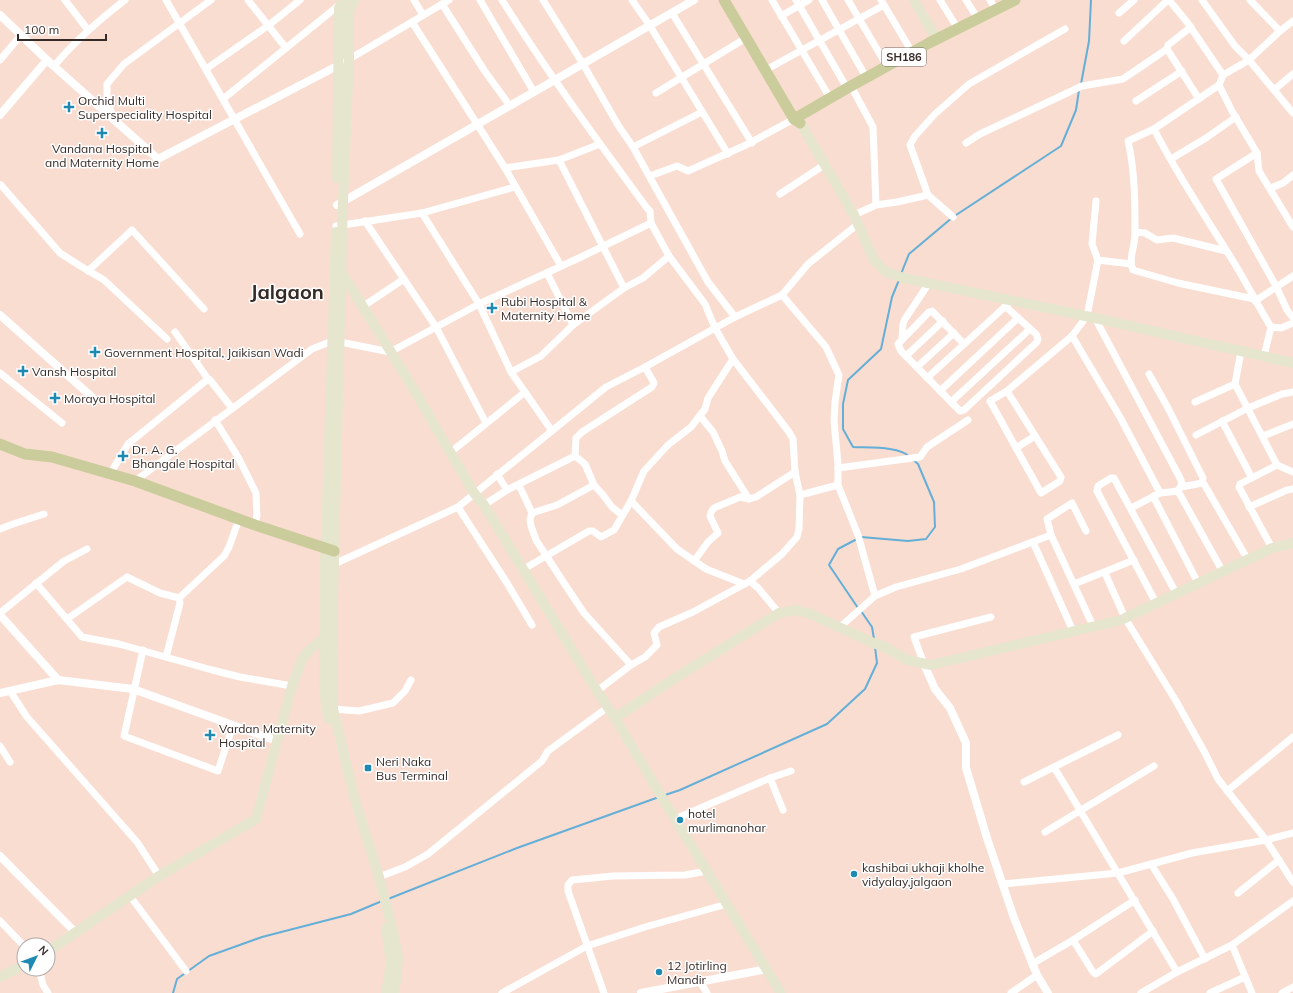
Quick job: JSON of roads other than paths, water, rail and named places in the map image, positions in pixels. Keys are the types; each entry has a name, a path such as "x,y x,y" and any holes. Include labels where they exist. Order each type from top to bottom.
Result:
{"main road":[{"path":"341,5 354,0"},
{"path":"724,0 746,38 798,119"},
{"path":"732,0 856,220 874,260 886,272 904,278 929,283 1008,304 1091,317 1293,363"},
{"path":"914,0 937,40"},
{"name":"SH186","path":"798,119 866,77 978,19 993,5 1015,0"},
{"path":"341,5 349,59 339,225 334,261 336,342 326,708 386,914 394,936 398,958 394,993"},
{"path":"340,203 339,65 341,5"},
{"path":"336,342 342,272 339,225"},
{"path":"334,261 782,993"},
{"path":"0,444 25,454 52,457 135,481 238,519 330,550"},
{"path":"615,718 672,680 779,613 797,610 813,615 887,648 907,660 930,665 1125,618 1272,548 1293,543"},
{"path":"56,946 158,876 256,819 292,686 303,657 312,647 328,638"},
{"path":"328,638 333,709 342,761"},
{"path":"358,819 379,877 382,898"},
{"path":"386,914 391,963 386,993"},
{"path":"0,977 16,969"}],"street":[{"path":"65,0 88,30"},
{"path":"54,66 70,47 88,30 125,0"},
{"path":"166,0 300,234"},
{"path":"114,120 107,100 107,84 124,64 211,0"},
{"path":"248,0 286,48"},
{"path":"206,69 269,25 300,0"},
{"path":"414,0 423,15"},
{"path":"0,16 46,60 158,160 339,65 449,0"},
{"path":"480,0 534,92"},
{"path":"502,0 555,80 650,211 651,223 669,256 705,304 733,360 793,439 795,472 800,495 799,528 797,537 782,554 747,582 694,612 659,628 654,633 657,645 645,657 631,665 597,691"},
{"path":"543,0 650,176 708,282 735,317"},
{"path":"632,0 650,26 728,154"},
{"path":"340,203 694,0"},
{"path":"772,0 830,98"},
{"path":"781,16 798,3 809,0"},
{"path":"822,0 866,77"},
{"path":"848,0 887,66"},
{"path":"940,0 958,29"},
{"path":"966,0 978,19"},
{"path":"1119,13 1134,0"},
{"path":"1124,41 1169,0 1191,27 1223,75"},
{"path":"1202,0 1235,46 1249,60 1293,113"},
{"path":"1250,0 1280,31"},
{"path":"798,3 873,127 876,205"},
{"path":"771,67 859,19 883,3 912,52"},
{"path":"442,4 484,70 510,106"},
{"path":"223,99 341,5"},
{"path":"672,13 752,143"},
{"path":"1293,21 1249,60 1223,75 1219,85 1154,129 1128,141 1132,161 1135,235 1130,264 1133,270 1178,283 1254,300 1293,276"},
{"path":"412,22 505,168 561,266"},
{"path":"966,143 980,134 1082,86 1123,79 1166,48 1191,27"},
{"path":"953,217 928,195 910,145 915,136 935,114 969,84 1066,29"},
{"path":"0,60 21,35"},
{"path":"656,93 746,38"},
{"path":"1166,48 1199,99"},
{"path":"0,115 46,60"},
{"path":"1136,101 1182,71"},
{"path":"1274,90 1293,74"},
{"path":"1219,85 1257,153 1259,171 1271,188 1278,204 1292,223"},
{"path":"633,147 702,112"},
{"path":"1171,159 1206,138 1236,117"},
{"path":"650,176 677,166 688,171 752,143 798,119"},
{"path":"1154,129 1271,327 1264,356"},
{"path":"505,168 559,160 600,144"},
{"path":"1257,153 1216,179 1276,286 1287,310 1293,318"},
{"path":"559,160 624,288"},
{"path":"780,194 824,165"},
{"path":"1271,188 1283,183 1293,175"},
{"path":"1,185 60,253 104,280 167,339"},
{"path":"339,225 422,213 516,187"},
{"path":"329,566 458,507 474,492 606,387 735,317 782,296 808,264 856,220 876,205 928,195"},
{"path":"1096,201 1092,244 1098,260 1091,317 1181,480 1180,489 1223,572"},
{"path":"422,213 479,304 511,372 552,431"},
{"path":"365,221 436,327 486,423"},
{"path":"135,481 312,349 336,342 390,352 479,304 603,247 651,223"},
{"path":"88,271 132,230 204,309"},
{"path":"1135,235 1136,232 1145,232 1157,240 1173,238 1226,251"},
{"path":"511,372 542,356 574,325 624,288 643,278 669,256"},
{"path":"1098,260 1130,264"},
{"path":"547,273 574,325"},
{"path":"362,307 404,279"},
{"path":"902,340 903,324 908,313 929,283"},
{"path":"782,296 826,347 839,375 834,421 838,485 858,535 875,596"},
{"path":"927,378 1008,304 1018,318 1036,334 1038,339 1026,353 964,410 960,411 927,378 906,356 898,344 932,311 964,344"},
{"path":"0,315 92,398"},
{"path":"1007,391 1061,477 1060,481 1043,492 1040,492 990,401 1007,391 1072,336 1091,317"},
{"path":"940,391 1018,318"},
{"path":"906,356 943,321"},
{"path":"1269,336 1281,328 1293,323"},
{"path":"1271,327 1281,328"},
{"path":"951,402 1030,329"},
{"path":"175,332 232,408"},
{"path":"917,367 954,333"},
{"path":"1072,336 1120,416 1198,583"},
{"path":"1241,351 1235,384 1277,465 1293,472"},
{"path":"522,570 589,531 593,531 601,537 614,530 631,501 644,471 668,445 691,427 700,416 705,409 708,398 733,360"},
{"path":"575,456 576,438 582,432 652,387 654,383 645,367"},
{"path":"0,373 62,423"},
{"path":"1148,374 1168,408 1203,478 1202,483 1248,560"},
{"path":"110,474 128,444 208,378"},
{"path":"1195,402 1235,384"},
{"path":"451,452 524,392"},
{"path":"1196,435 1248,408 1282,394 1293,392"},
{"path":"700,416 713,432 725,461 749,499"},
{"path":"215,420 238,457 256,493 257,515 255,525"},
{"path":"838,468 920,457 926,447 968,420"},
{"path":"1222,421 1252,478"},
{"path":"1263,436 1293,424"},
{"path":"1016,448 1035,436"},
{"path":"484,505 507,490 575,456"},
{"path":"575,456 585,464 594,485 612,508 622,515"},
{"path":"1272,548 1238,485 1277,465"},
{"path":"694,561 708,542 718,533 710,516 710,512 714,508 740,497 749,499 761,495 795,472"},
{"path":"497,474 507,490"},
{"path":"1156,603 1097,491 1098,486 1111,478 1114,478 1131,508 1176,594"},
{"path":"1131,508 1157,495 1202,483"},
{"path":"519,485 532,513 530,520 536,540 584,612 631,665"},
{"path":"532,513 558,505 594,485"},
{"path":"800,495 838,485"},
{"path":"1249,507 1287,490 1293,489"},
{"path":"631,501 677,549 706,569 747,582 758,588 779,613"},
{"path":"1086,531 1074,504 1070,503 1046,519 1051,535 1093,626"},
{"path":"458,507 507,583 532,626"},
{"path":"0,529 44,514"},
{"path":"179,598 224,556 229,547 238,519"},
{"path":"840,627 875,596 896,587 961,569 1051,535"},
{"path":"1033,542 1073,631"},
{"path":"58,680 0,614 64,561 86,549"},
{"path":"1074,584 1105,573 1134,560"},
{"path":"1105,573 1125,618 1150,657 1206,753 1218,779 1266,840 1293,882"},
{"path":"67,619 127,577 160,593 179,598"},
{"path":"36,583 82,637 142,650 240,677 292,686"},
{"path":"166,657 180,603 179,598"},
{"path":"991,617 914,637 935,689 950,708 966,743 966,768 987,838 1032,964 1048,993"},
{"path":"142,650 124,736 218,771 233,725"},
{"path":"0,693 58,680 133,689 277,741"},
{"path":"333,709 359,711 393,703 405,691 411,680"},
{"path":"10,691 28,717 136,842 158,876"},
{"path":"379,877 405,867 428,854 542,761 548,751 608,707"},
{"path":"1024,782 1118,735"},
{"path":"1227,791 1292,739"},
{"path":"0,746 10,762"},
{"path":"1045,832 1154,766"},
{"path":"1054,767 1177,972"},
{"path":"675,819 770,778 791,771"},
{"path":"770,778 783,810"},
{"path":"1003,884 1118,873 1192,853 1266,840 1293,833"},
{"path":"0,856 76,932"},
{"path":"1238,893 1280,860"},
{"path":"1151,864 1173,899 1204,959"},
{"path":"604,993 568,891 568,885 572,880 613,876 685,875 707,871"},
{"path":"130,896 186,971"},
{"path":"1032,964 1073,940 1135,900"},
{"path":"1141,993 1177,972 1232,945 1293,900"},
{"path":"502,993 587,946 646,927 727,904"},
{"path":"0,921 16,938"},
{"path":"1073,940 1093,972 1096,974 1153,931"},
{"path":"1232,945 1252,993"},
{"path":"641,993 660,991 767,969"},
{"path":"1011,993 1037,975"},
{"path":"41,977 43,985 48,993"},
{"path":"1210,993 1245,977"},
{"path":"700,982 707,993"},
{"path":"1282,993 1293,987"}],"waterway":[{"path":"1081,84 1089,41 1091,0"},
{"path":"901,274 909,254 953,217 1061,146 1076,110 1079,90"},
{"path":"899,280 892,297 881,349 848,380 843,404 843,429 853,447 891,449 905,453 910,457"},
{"path":"861,537 908,541 926,539 935,527 934,502 918,464 913,460"},
{"path":"857,539 838,549 829,565 858,608"},
{"path":"861,611 872,627 874,639"},
{"path":"665,795 680,790 827,724 865,689 877,663 875,647"},
{"path":"388,899 517,848 659,797"},
{"path":"173,993 177,979 209,956 262,937 351,914 382,901"}],"place":[{"name":"Orchid Multi Superspeciality Hospital","path":"69,107"},
{"name":"Vandana Hospital and Maternity Home","path":"102,133"},
{"name":"Rubi Hospital & Maternity Home","path":"492,308"},
{"name":"Government Hospital, Jaikisan Wadi","path":"95,352"},
{"name":"Vansh Hospital","path":"23,371"},
{"name":"Moraya Hospital","path":"55,398"},
{"name":"Dr. A. G. Bhangale Hospital","path":"123,456"},
{"name":"Vardan Maternity Hospital","path":"210,735"},
{"name":"Neri Naka Bus Terminal","path":"368,768"},
{"name":"hotel murlimanohar","path":"680,820"},
{"name":"kashibai ukhaji kholhe vidyalay,jalgaon","path":"854,874"},
{"name":"12 Jotirling Mandir","path":"659,972"}],"district":[{"name":"Jalgaon","path":"287,291"}]}
